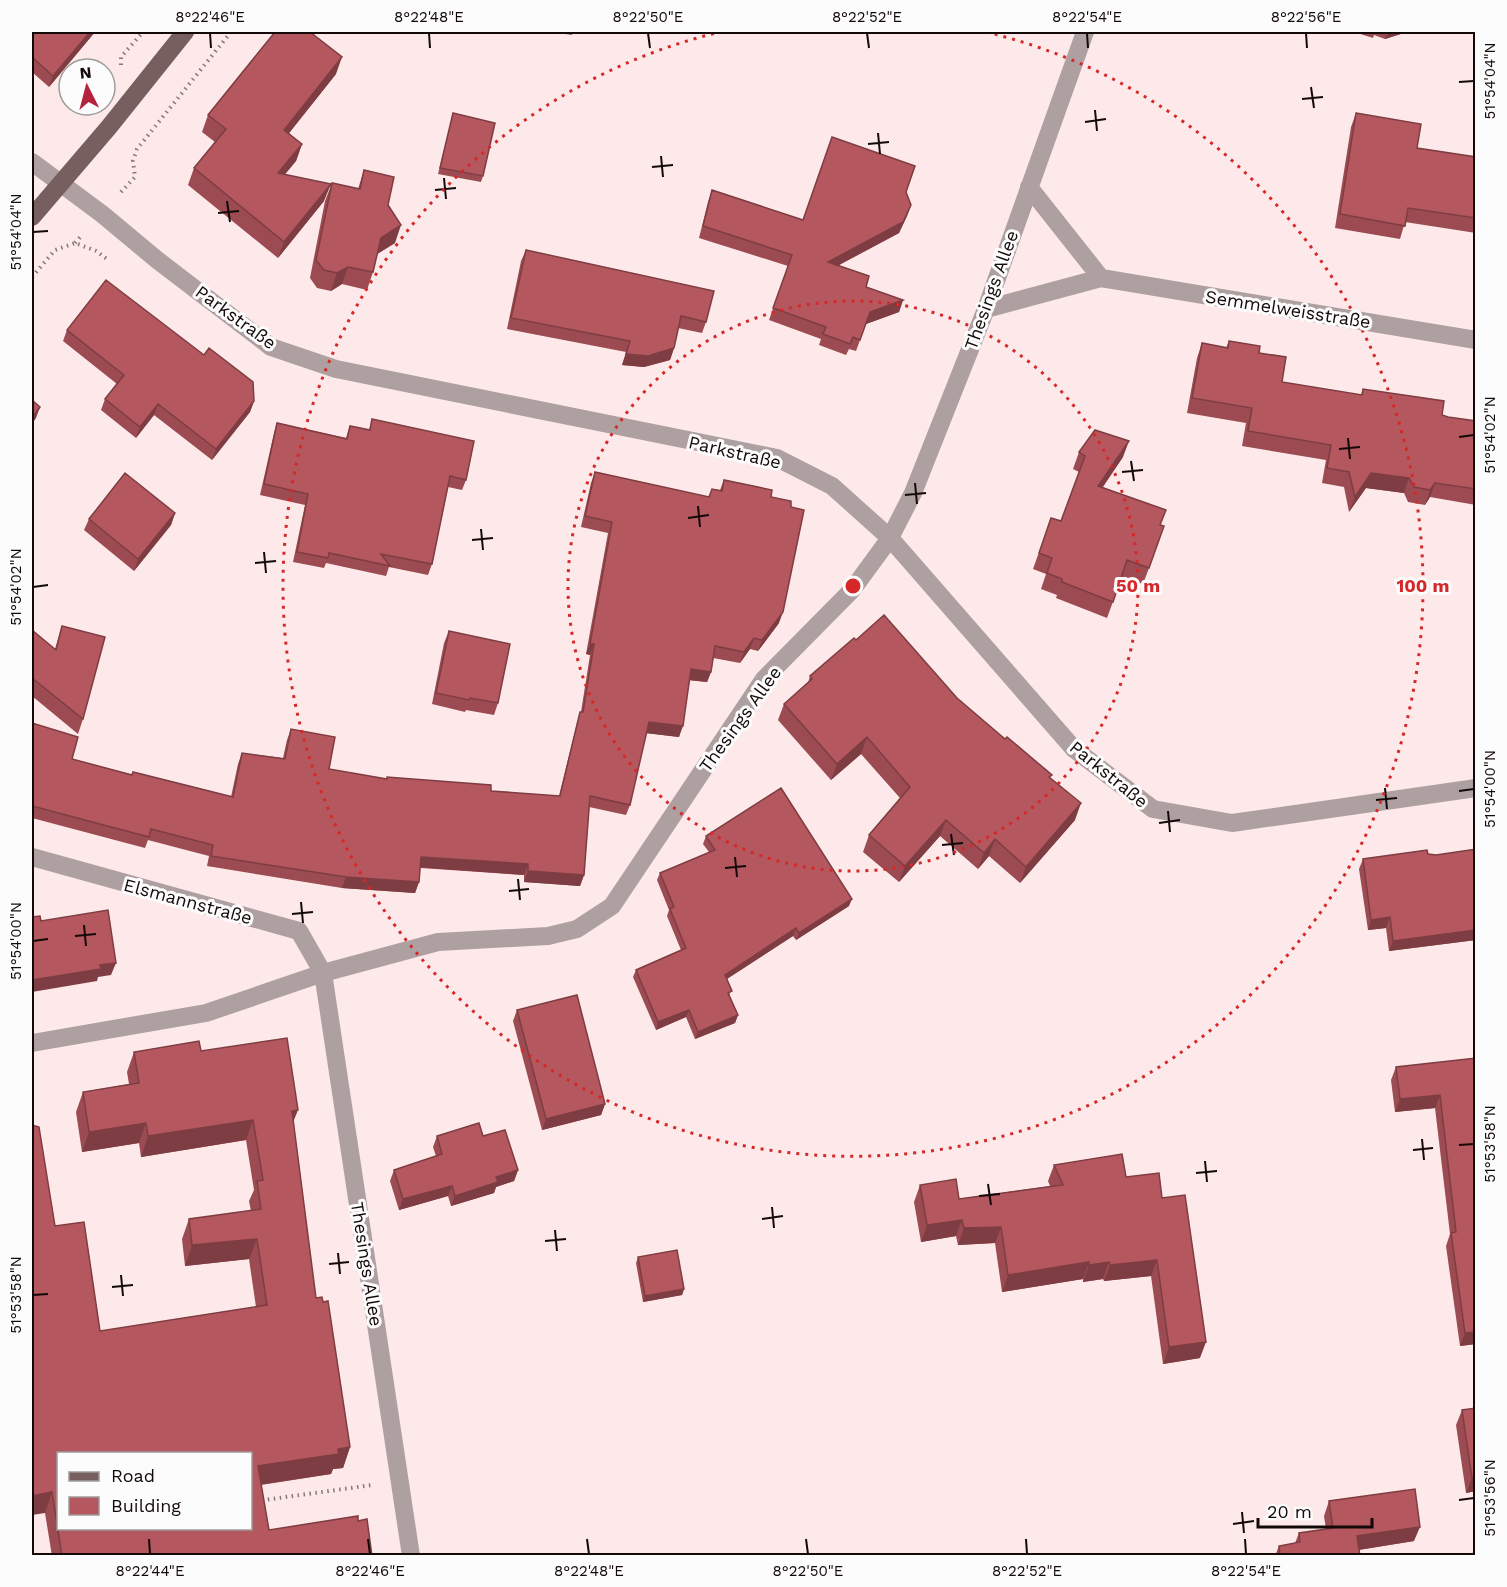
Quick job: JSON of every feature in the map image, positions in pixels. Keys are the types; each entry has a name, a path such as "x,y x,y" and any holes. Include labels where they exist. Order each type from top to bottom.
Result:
{"main road":[{"path":"32,217 109,127 185,32"}],"street":[{"name":"Thesings Allee","path":"32,1043 206,1013 323,973 438,942 548,936 577,929 612,906 764,679 852,590 890,538 913,493 986,309 1085,32"},
{"name":"Parkstraße","path":"32,162 271,347 336,369 777,458 832,486 890,538 1074,748 1153,809 1232,822 1476,788"},
{"path":"1029,187 1101,278"},
{"name":"Semmelweisstraße","path":"986,309 1101,278 1476,340"},
{"name":"Elsmannstraße","path":"32,858 299,931 323,973"},
{"name":"Thesings Allee","path":"323,973 411,1556"}],"path":[{"path":"121,57 142,32"},
{"path":"130,183 135,177 133,160 137,149 231,32"},
{"path":"32,277 55,250 75,243 81,236"},
{"path":"75,243 96,251"},
{"path":"252,1502 400,1481"},
{"path":"32,1538 38,1537"}],"building":[{"path":"32,32 90,32 69,57 57,57 57,71 53,76 32,59"},
{"path":"275,32 310,32 342,57 284,130 302,144 278,173 331,184 284,242 194,168 226,129 208,115"},
{"path":"453,113 495,123 483,176 440,168"},
{"path":"1356,113 1421,124 1417,148 1476,157 1476,218 1408,208 1405,226 1340,214"},
{"path":"832,137 915,166 906,192 911,205 903,222 828,262 869,276 866,287 903,300 870,312 860,340 853,337 850,344 823,334 826,327 773,308 792,255 703,226 712,190 803,220"},
{"path":"364,170 394,177 388,205 401,225 381,238 373,272 348,267 337,273 324,270 316,260 332,183 360,189"},
{"path":"526,250 714,291 706,322 681,316 674,348 648,356 626,354 630,341 511,318"},
{"path":"106,280 204,355 209,348 253,382 254,401 216,449 158,404 140,427 105,399 124,375 67,330"},
{"path":"1229,341 1260,346 1259,353 1286,357 1282,382 1362,395 1363,389 1444,401 1442,415 1476,421 1476,489 1435,483 1430,490 1414,487 1409,478 1371,473 1355,497 1349,472 1327,468 1331,445 1248,431 1252,408 1192,398 1202,343 1228,348"},
{"path":"32,400 40,407 32,418"},
{"path":"372,419 474,441 466,480 450,476 432,564 381,554 390,566 329,553 328,558 297,552 308,494 264,484 277,423 347,439 350,426 370,430"},
{"path":"1095,430 1129,441 1098,486 1166,510 1160,525 1164,526 1149,568 1127,560 1113,602 1062,582 1062,579 1047,573 1052,558 1039,553 1051,518 1061,521 1085,456 1079,452"},
{"path":"595,472 709,497 712,489 722,491 724,480 772,490 771,497 791,501 791,507 804,510 783,612 762,640 754,638 744,652 715,646 711,672 691,669 683,726 649,722 630,805 590,796 584,875 528,871 528,864 421,857 419,882 346,877 211,856 213,845 151,829 149,837 32,806 32,723 78,737 72,759 233,797 242,753 285,759 291,729 335,737 329,769 387,779 387,777 491,785 491,791 560,796 580,712 583,712 594,644 590,644 612,522 585,516"},
{"path":"125,473 175,513 138,559 89,519"},
{"path":"884,615 957,698 1052,775 1049,777 1081,803 1026,867 995,839 984,853 946,820 905,866 869,835 910,787 867,737 837,764 784,704 812,679 810,676"},
{"path":"62,626 105,637 83,719 32,678 32,630 56,650"},
{"path":"449,631 510,644 498,703 436,693"},
{"path":"781,788 852,899 799,933 796,928 725,975 732,991 728,993 738,1015 698,1032 689,1010 658,1022 636,970 686,948 670,909 674,907 660,873 715,850 706,836"},
{"path":"1476,849 1476,930 1393,941 1390,917 1371,920 1363,859 1427,850 1428,854 1436,855"},
{"path":"108,910 116,963 100,965 101,969 32,980 32,917 40,916 41,921"},
{"path":"577,995 605,1104 546,1119 517,1010"},
{"path":"287,1038 298,1110 292,1111 316,1298 322,1297 323,1302 328,1301 350,1447 338,1449 339,1454 258,1466 269,1530 358,1516 358,1521 367,1519 372,1556 62,1556 58,1530 252,1530 252,1452 57,1452 57,1524 52,1492 32,1496 32,1125 39,1127 55,1226 84,1222 100,1331 267,1305 257,1239 192,1245 189,1219 261,1209 257,1181 263,1180 253,1120 148,1136 146,1123 89,1132 83,1092 139,1083 134,1052 199,1041 201,1051"},
{"path":"1476,1058 1476,1332 1465,1333 1451,1233 1456,1232 1440,1095 1400,1099 1396,1067"},
{"path":"479,1123 483,1136 505,1130 518,1170 496,1177 498,1182 455,1196 452,1186 403,1199 394,1170 442,1154 437,1136"},
{"path":"1122,1154 1126,1177 1159,1173 1162,1198 1185,1195 1206,1342 1169,1347 1157,1260 1110,1265 1109,1262 1089,1265 1089,1262 1008,1275 1001,1227 964,1228 962,1220 927,1225 920,1185 956,1179 959,1199 1063,1185 1054,1165"},
{"path":"677,1250 684,1289 645,1296 638,1257"},
{"path":"1476,1408 1476,1477 1472,1478 1462,1410"},
{"path":"1415,1489 1420,1527 1357,1536 1360,1556 1280,1556 1279,1546 1300,1542 1299,1533 1333,1528 1329,1501"},
{"path":"1476,1553 1476,1556 1460,1556"}]}
